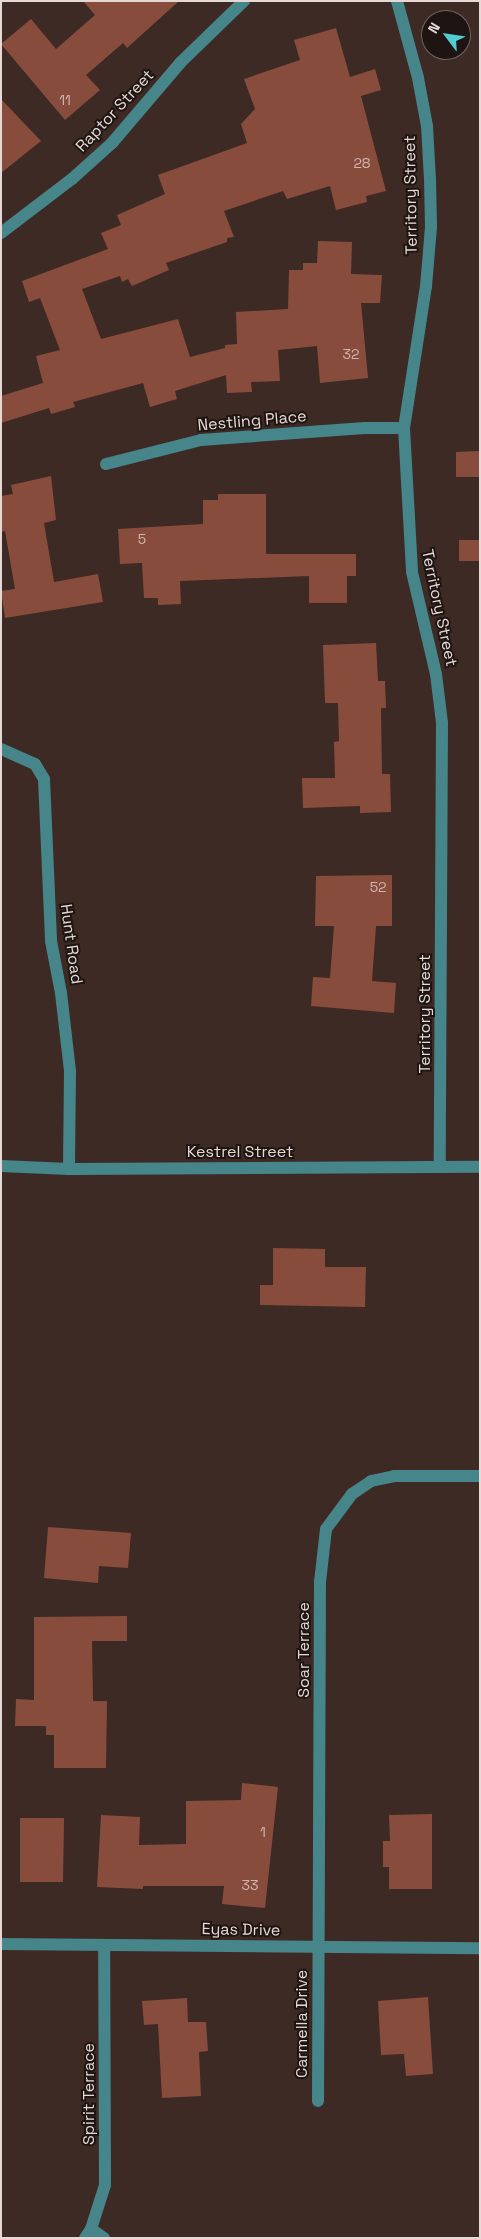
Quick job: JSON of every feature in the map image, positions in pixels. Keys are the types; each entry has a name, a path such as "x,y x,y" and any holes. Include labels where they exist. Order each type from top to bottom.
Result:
{"street":[{"name":"Raptor Street","path":"1,233 72,179 112,142 180,63 244,1"},
{"name":"Territory Street","path":"397,1 406,28 426,126 431,227 426,286 404,428 412,572 436,674 442,723 440,1167"},
{"name":"Nestling Place","path":"106,464 201,440 364,428 404,428"},
{"name":"Hunt Road","path":"1,749 35,764 44,779 50,941 61,992 70,1071 69,1169"},
{"name":"Kestrel Street","path":"1,1166 69,1169 480,1167"},
{"name":"Soar Terrace","path":"318,1947 320,1582 326,1529 352,1494 371,1481 394,1476 480,1476"},
{"name":"Eyas Drive","path":"1,1944 480,1948"},
{"name":"Spirit Terrace","path":"88,2233 105,2185 104,1945"},
{"name":"Carmella Drive","path":"318,1947 318,2102"},
{"path":"88,2233 104,2238"}],"building":[{"path":"83,1 179,1 127,48 123,43 86,75 100,90 65,120 1,44 31,19 56,49 95,15"},
{"path":"336,28 350,77 375,69 381,90 361,96 386,191 366,196 367,202 336,210 330,186 287,199 283,191 224,211 234,237 227,238 227,242 166,263 169,270 132,286 128,279 122,282 120,276 82,289 101,339 178,319 190,357 225,348 225,345 237,344 236,312 288,309 289,270 303,270 303,263 317,263 318,241 352,242 351,274 382,275 380,303 361,303 368,378 320,383 317,346 278,350 280,381 251,382 252,392 227,393 226,375 175,391 177,399 150,407 143,383 73,402 75,407 51,414 49,408 1,423 1,396 43,383 36,356 60,350 40,298 29,302 22,281 108,249 101,233 121,225 117,215 165,194 158,175 247,143 241,124 255,109 244,79 300,60 294,40"},
{"path":"1,99 41,141 1,173"},
{"path":"480,451 480,477 456,477 456,452"},
{"path":"51,476 56,520 44,523 54,582 98,574 103,602 5,618 1,591 15,589 5,531 1,532 1,496 13,494 11,485"},
{"path":"218,494 266,494 266,554 356,554 356,576 347,576 347,603 309,603 309,576 180,581 181,604 158,605 158,598 144,598 142,563 120,564 118,529 203,524 203,500 218,500"},
{"path":"459,540 480,540 480,561 459,561"},
{"path":"376,643 378,681 385,681 386,708 381,708 382,774 390,774 391,812 360,813 360,806 303,808 302,778 335,778 334,742 339,741 338,703 325,703 323,645"},
{"path":"392,875 392,926 376,926 372,981 396,983 394,1013 311,1006 313,977 330,978 334,926 315,926 316,876"},
{"path":"273,1248 325,1249 325,1267 366,1267 365,1307 260,1305 260,1285 273,1285"},
{"path":"48,1527 131,1533 128,1568 99,1566 98,1583 44,1578"},
{"path":"127,1616 127,1641 92,1641 93,1701 107,1701 106,1768 54,1768 54,1735 46,1735 46,1726 15,1726 16,1699 34,1700 34,1617"},
{"path":"242,1783 278,1787 265,1908 222,1904 224,1886 143,1886 143,1889 97,1887 101,1815 140,1817 139,1845 186,1844 186,1801 241,1800"},
{"path":"432,1814 432,1889 389,1889 389,1867 383,1867 383,1841 390,1841 389,1815"},
{"path":"20,1818 64,1818 63,1882 20,1882"},
{"path":"428,1997 433,2074 406,2076 404,2054 381,2055 378,2001"},
{"path":"187,1998 188,2022 206,2022 208,2051 199,2052 201,2096 162,2098 158,2024 144,2025 142,2001"}]}
